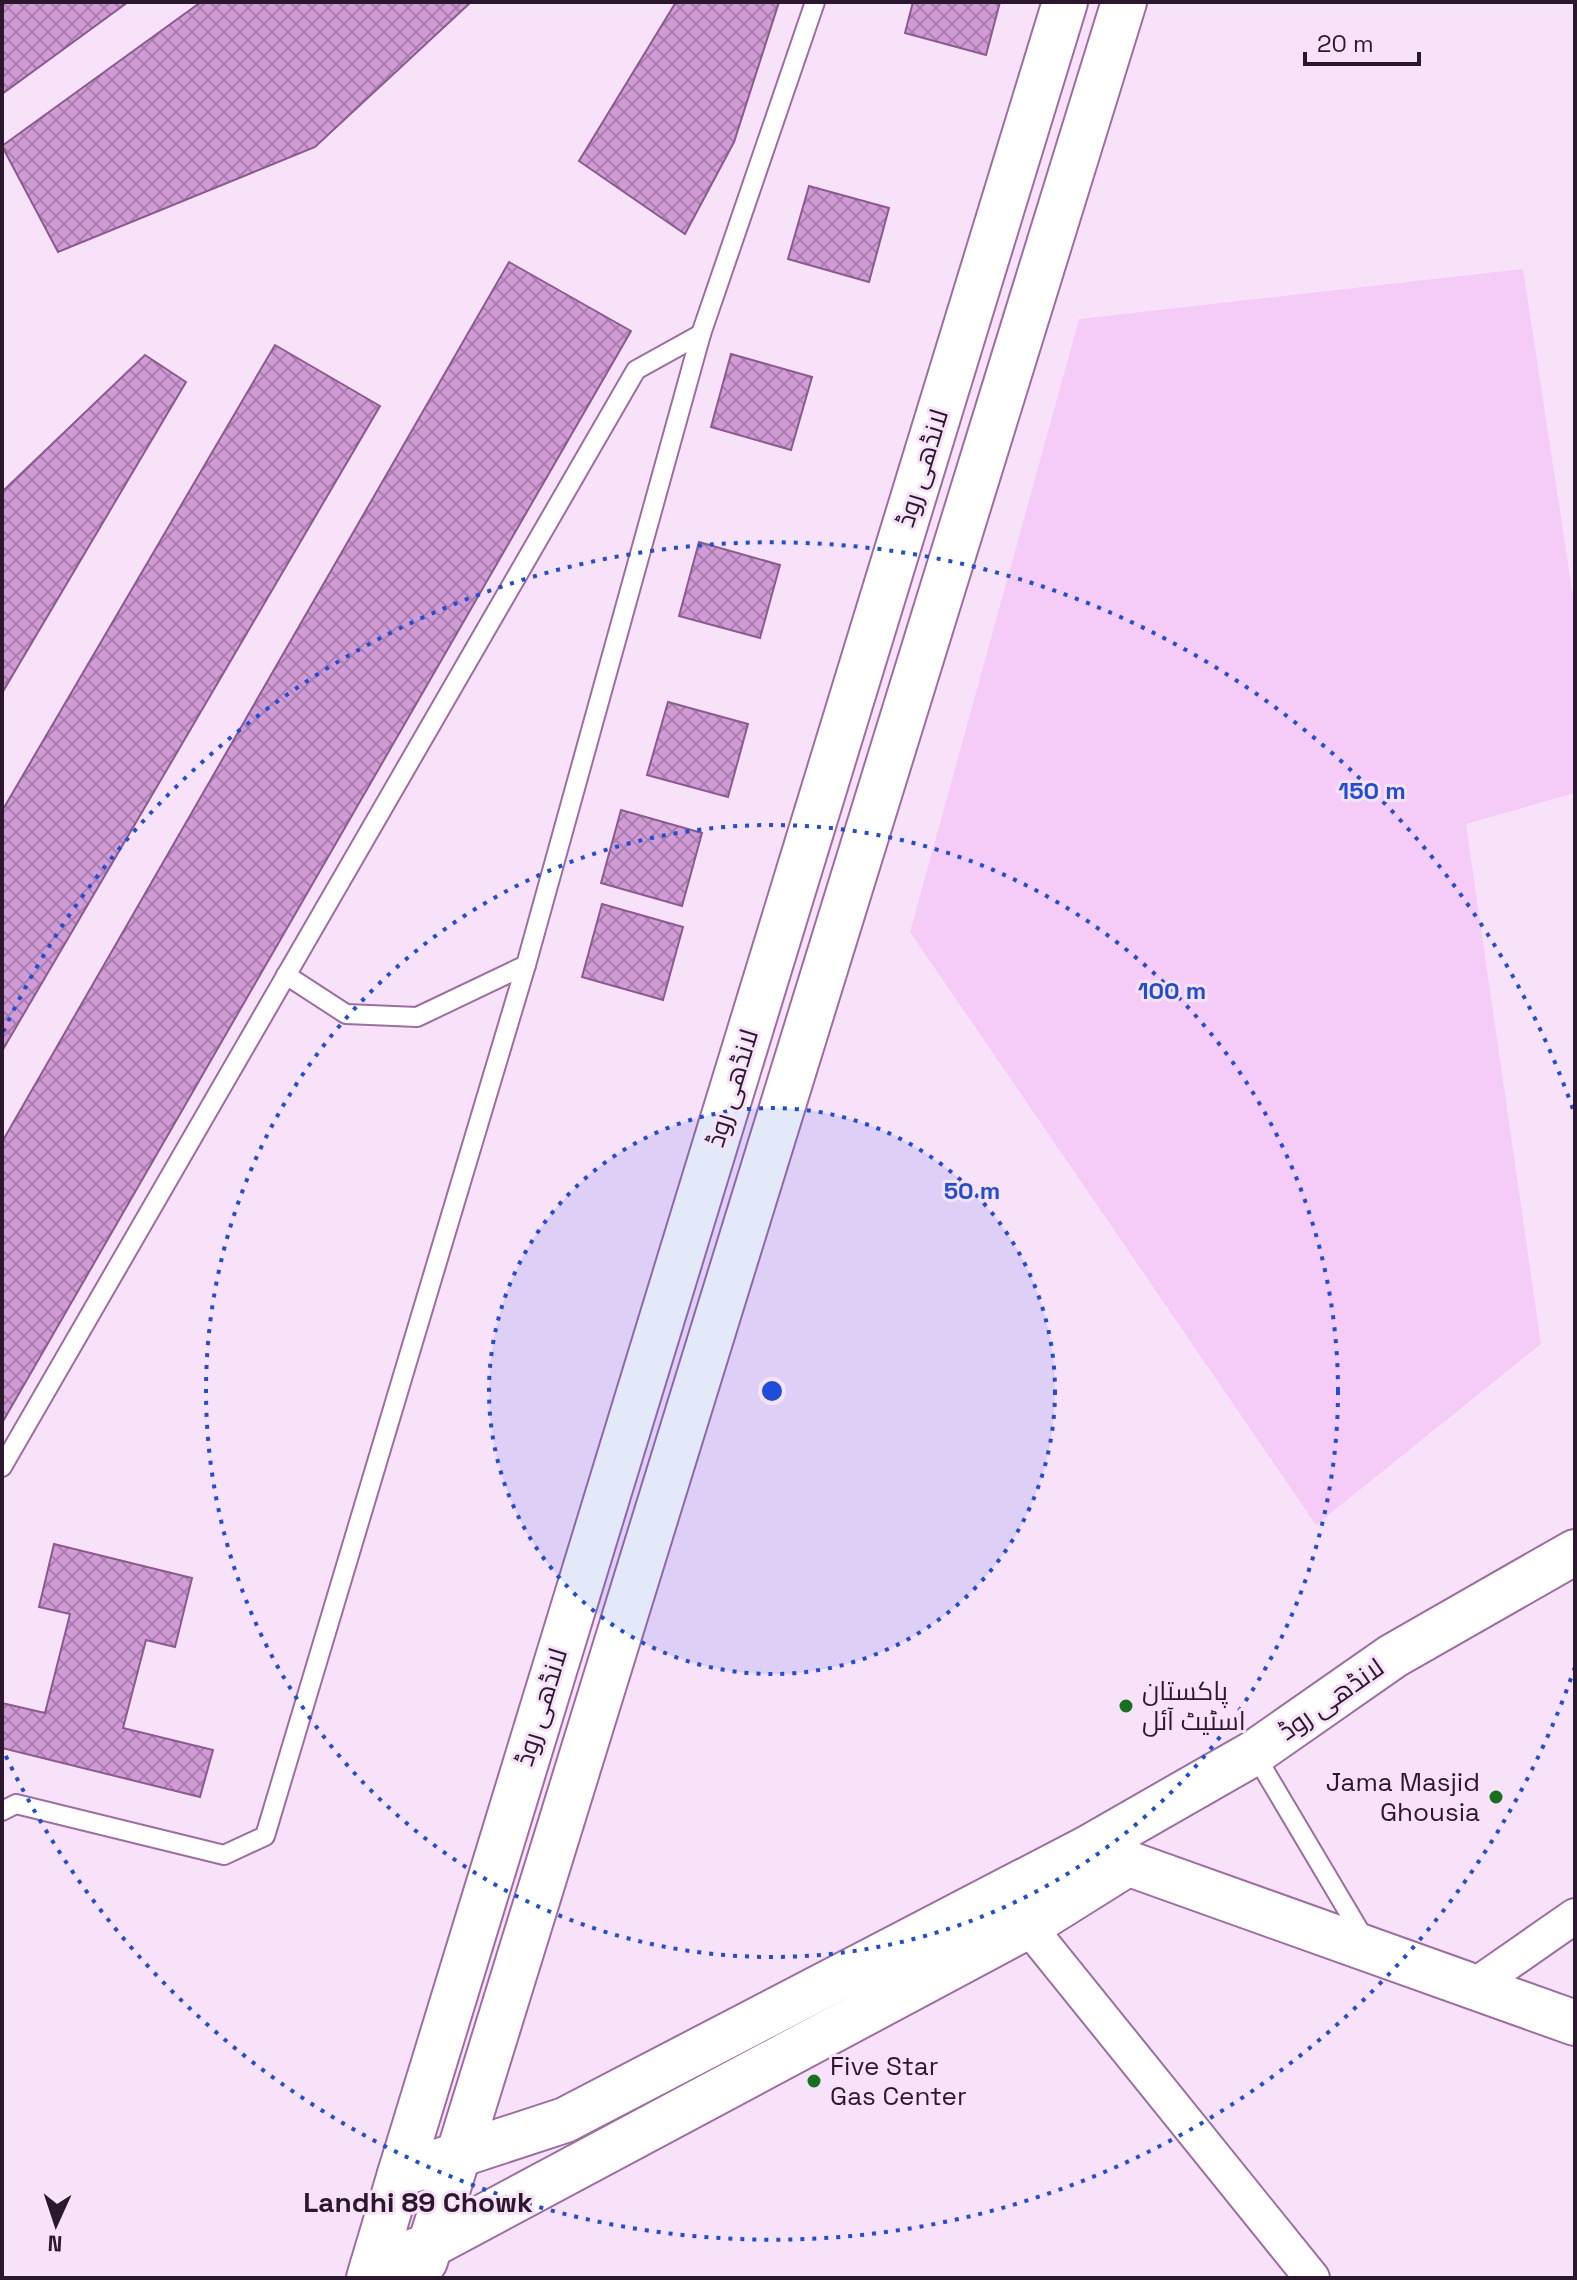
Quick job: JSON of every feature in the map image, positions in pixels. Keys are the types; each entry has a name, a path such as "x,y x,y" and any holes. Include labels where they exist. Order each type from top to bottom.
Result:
{"main road":[{"name":"لانڈھی روڈ","path":"1065,2 418,2105 371,2272 425,2262 1028,1926 1107,1856 1393,1656 1575,1552"},
{"name":"لانڈھی روڈ","path":"425,2262 1124,2"},
{"path":"792,890 800,913 815,921 832,919 844,907"},
{"path":"768,968 788,960 798,961 808,965 821,981"},
{"name":"لانڈھی روڈ","path":"400,2174 464,2135 565,2120 1107,1856"},
{"path":"1107,1856 1575,2023"},
{"path":"418,2105 428,2121 464,2135"}],"street":[{"path":"1473,1987 1575,1916"},
{"path":"1028,1926 1312,2278"}],"lane":[{"path":"2,1811 16,1804 224,1855 265,1836 526,965 701,334 815,2"},
{"path":"2,1467 636,370 701,334"},
{"path":"286,975 346,1014 417,1017 526,965"},
{"path":"1254,1753 1372,1951"}],"shaded area":[{"path":"1523,269 1575,609 1575,793 1466,824 1541,1344 1316,1525 910,932 1079,319"}],"building":[{"path":"2,2 128,2 2,94"},
{"path":"201,2 471,2 315,147 58,252 2,146"},
{"path":"676,2 779,2 734,142 685,234 579,161"},
{"path":"913,2 1000,2 986,55 905,33"},
{"path":"809,186 889,208 869,282 788,259"},
{"path":"509,262 631,331 2,1423 2,1142"},
{"path":"275,345 380,406 2,1051 2,811"},
{"path":"731,354 812,377 791,450 711,427"},
{"path":"145,355 186,382 2,693 2,492"},
{"path":"699,542 780,565 760,638 679,616"},
{"path":"668,702 748,724 728,797 647,775"},
{"path":"621,810 702,833 682,906 601,883"},
{"path":"602,904 683,927 663,1000 582,977"},
{"path":"54,1544 192,1578 175,1647 146,1640 123,1728 213,1750 200,1797 2,1748 2,1703 45,1713 70,1614 39,1607"}],"place":[{"name":"پاکستان اسٹیٹ آئل","path":"1126,1706"},
{"name":"Jama Masjid Ghousia","path":"1496,1797"},
{"name":"Five Star Gas Center","path":"814,2081"}],"district":[{"name":"Landhi 89 Chowk","path":"418,2202"}]}
